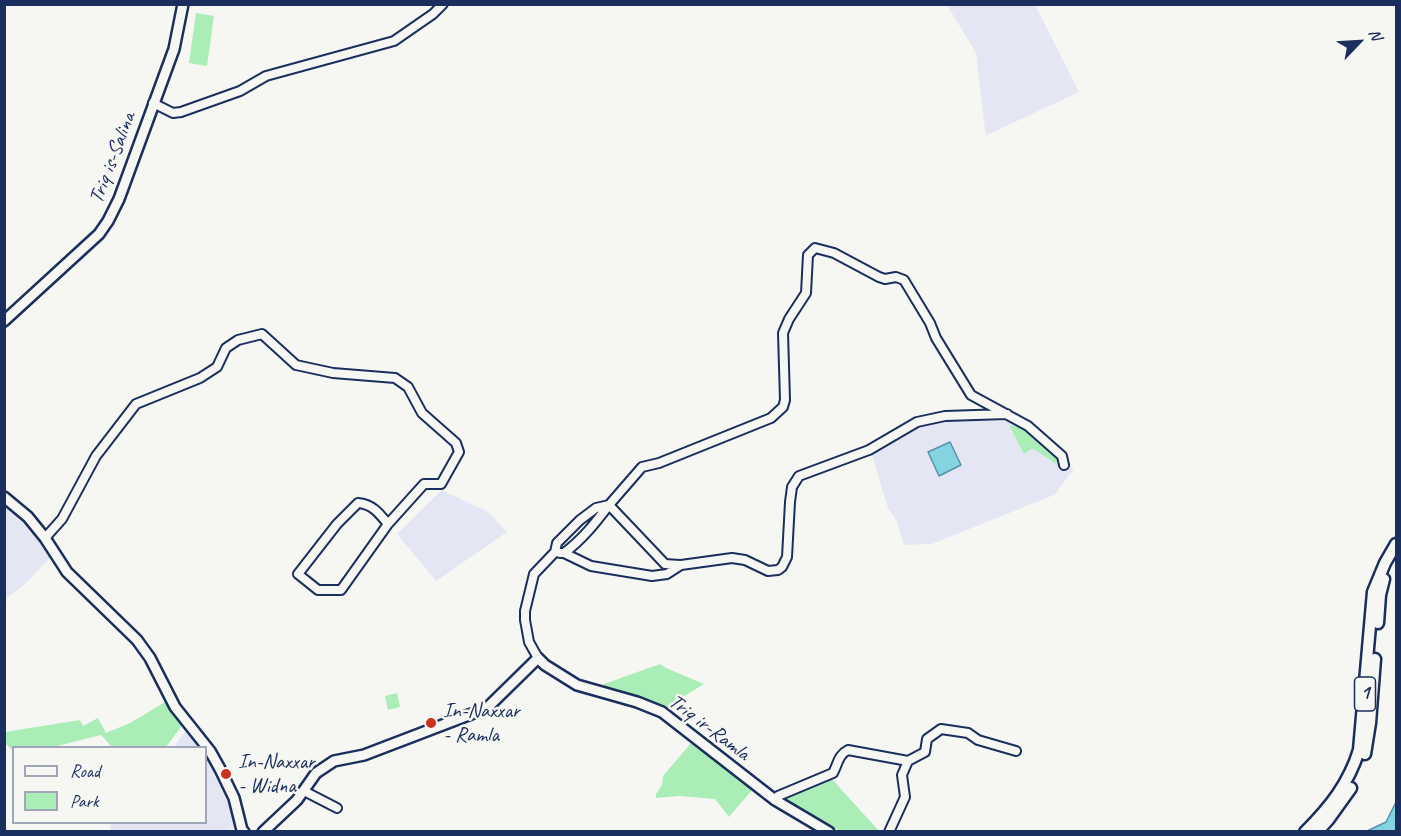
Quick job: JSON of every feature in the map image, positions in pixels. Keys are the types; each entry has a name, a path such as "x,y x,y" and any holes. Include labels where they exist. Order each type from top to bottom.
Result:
{"highway":[{"name":"1","path":"1305,831 1323,815 1343,788 1355,765 1360,740 1373,592 1396,544"},
{"name":"1","path":"1317,831 1343,801 1353,785 1364,757 1370,723 1380,595 1387,570 1396,552"}],"main road":[{"name":"Triq is-Salina","path":"4,321 104,228 120,199 174,49 183,4"},
{"path":"4,497 28,518 45,538 67,572 137,640 150,658 176,707 206,746"},
{"path":"263,831 297,800 316,773 334,761 364,754 487,708 538,658"},
{"name":"Triq ir-Ramla","path":"538,658 577,686 637,702 662,712 775,800 829,831"},
{"path":"207,747 234,798 243,831"}],"street":[{"path":"153,103 173,113 181,112 240,91 266,76 394,41 433,14 442,4"},
{"path":"538,658 529,642 525,611 534,574 594,524 642,467 659,463 771,418 783,407 786,400 783,333 806,293 808,255 815,248 834,253 879,277 885,279 896,277 904,280 971,395 1028,426 1062,456 1064,465"},
{"path":"45,538 62,519 96,456 136,404 200,378 217,367 226,348 238,340 262,334 296,365 333,373 395,378 408,387 422,413 456,443 459,452 441,484 424,484 388,524 341,590 318,590 298,574 337,524 358,503 367,504 388,524"},
{"path":"609,504 665,564 681,565 732,558 745,560 768,571 778,570 787,557 792,487 799,476 869,450 917,422 945,416 1009,414"},
{"path":"560,553 557,543 580,520 596,508 609,504"},
{"path":"560,553 591,566 652,576 667,574 681,565"},
{"path":"775,800 778,796 833,773 838,759 848,750 908,761 925,752 927,739 941,729 968,733 978,740 1016,751"},
{"path":"889,831 905,797 902,775 908,761"},
{"path":"304,790 337,808"}],"shaded area":[{"path":"947,5 1035,5 1079,92 987,135 976,53"},
{"path":"951,417 1015,422 1029,429 1074,469 1055,494 1049,497 932,544 904,545 897,521 888,508 872,455 914,425"},
{"path":"442,490 488,512 507,532 436,581 397,534"},
{"path":"5,497 28,517 54,554 23,586 7,598 5,605"},
{"path":"185,732 191,732 202,746 174,746"},
{"path":"207,754 228,796 237,827 222,832 110,832 111,824 207,824"}],"green space":[{"path":"196,13 214,16 207,66 189,63"},
{"path":"1009,425 1024,428 1059,459 1056,464 1034,449 1024,454"},
{"path":"660,664 704,684 665,708 642,697 602,689 604,684"},
{"path":"397,693 400,707 388,710 385,696"},
{"path":"167,701 183,724 167,746 111,746 101,735 57,746 12,746 12,750 5,743 5,732 80,720 83,726 98,718 106,733 130,723"},
{"path":"691,743 753,789 729,817 715,799 679,796 656,798 663,776"},
{"path":"830,777 879,831 840,831 779,797"}],"water":[{"path":"950,442 961,465 939,476 928,452"},
{"path":"1396,802 1396,831 1367,831 1386,822"}],"place":[{"name":"In-Naxxar - Ramla","path":"431,723"},
{"name":"In-Naxxar - Widna","path":"226,774"}]}
